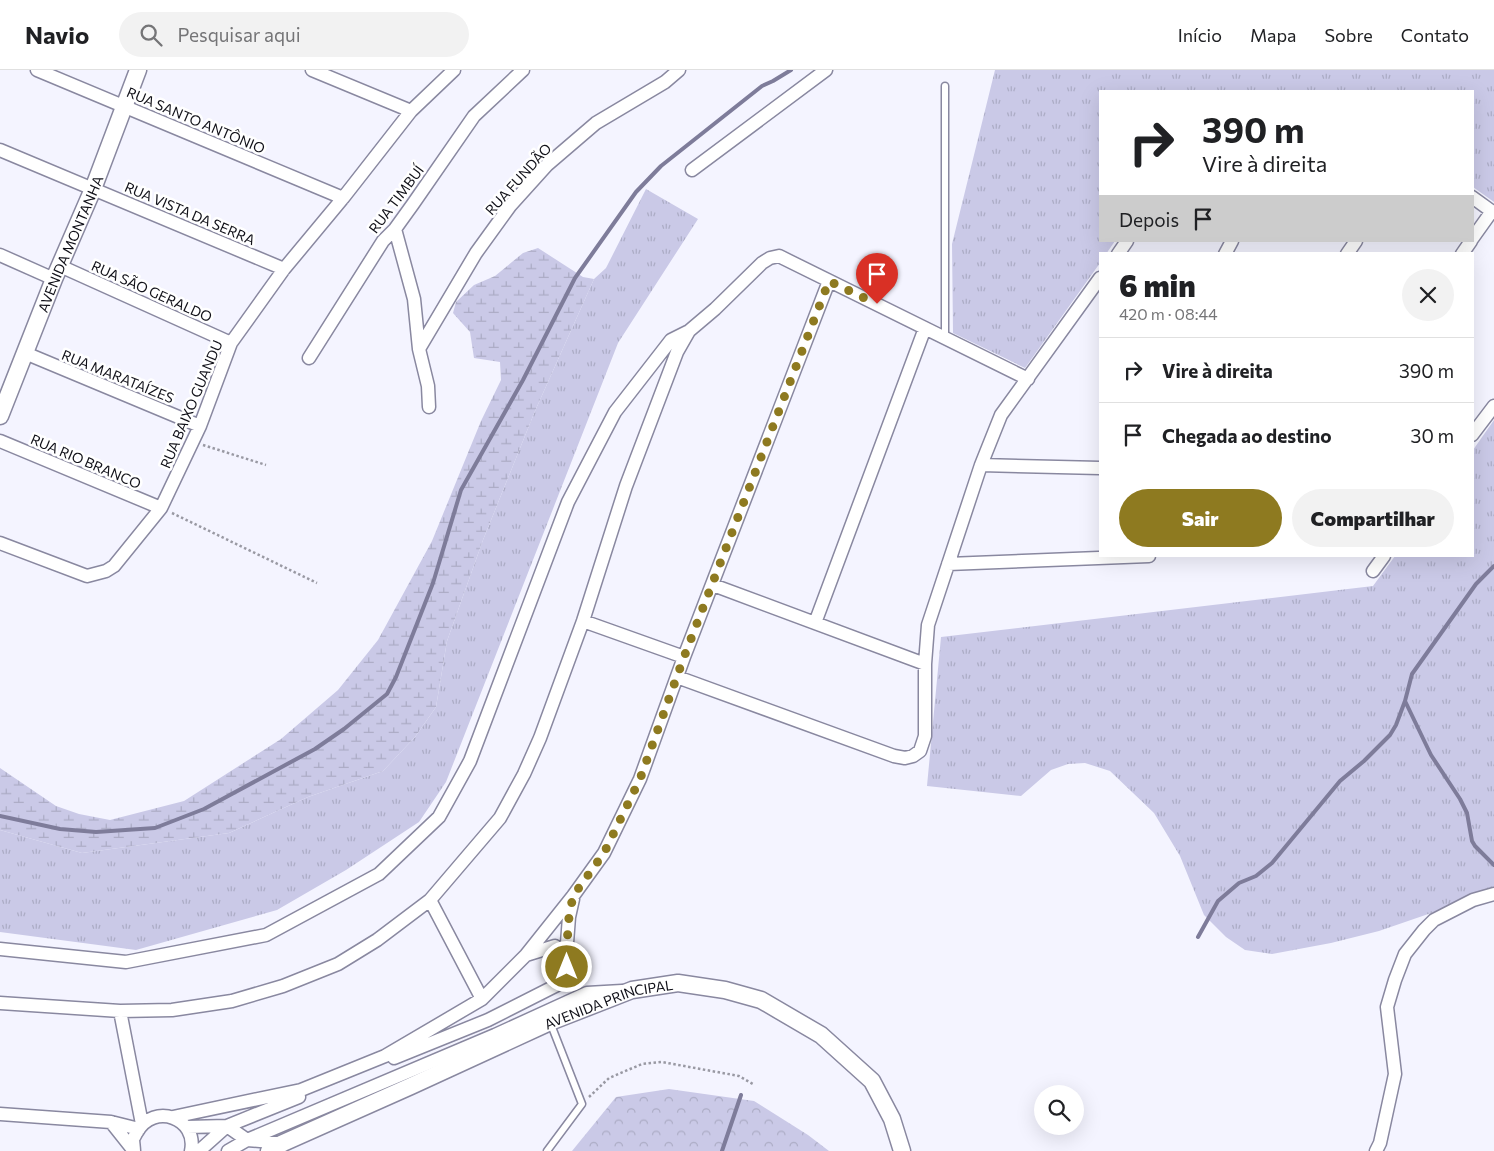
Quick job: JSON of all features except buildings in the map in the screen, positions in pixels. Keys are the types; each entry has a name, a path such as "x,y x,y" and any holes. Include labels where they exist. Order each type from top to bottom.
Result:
{"street":[{"name":"RUA SANTO ANTÔNIO","path":"37,70 343,198"},
{"name":"AVENIDA MONTANHA","path":"0,416 57,272 93,189 138,70"},
{"path":"312,70 411,111"},
{"name":"RUA BAIXO GUANDU","path":"0,543 87,576 106,571 114,566 162,508 194,442 232,343 284,269 343,198 411,111 454,70"},
{"name":"RUA TIMBUÍ","path":"309,358 383,241 395,229 474,116 523,70"},
{"name":"RUA FUNDÃO","path":"419,349 476,252 510,206 547,165 596,123 665,82 679,70"},
{"path":"692,170 826,70"},
{"name":"RUA VISTA DA SERRA","path":"0,150 284,269"},
{"path":"1474,198 1493,212 1474,237"},
{"path":"395,229 414,299 419,349 428,386 430,407"},
{"name":"RUA SÃO GERALDO","path":"0,255 57,272 232,343"},
{"path":"0,949 126,962 145,959 266,935 379,874 439,817 470,761 568,502 615,412 671,340 689,331 715,309 753,271 770,258 779,256 1028,379"},
{"path":"677,677 894,756 906,758 920,751 925,736 925,664 928,625 981,465 1001,415 1099,279"},
{"path":"134,1151 133,1138 140,1126 156,1116 173,1117 300,1090 385,1056 482,999 526,955 604,853 625,813 640,779 684,657 829,281"},
{"path":"815,623 925,328"},
{"path":"0,1003 120,1011 172,1010 232,1001 283,986 338,964 376,940 430,900 500,818 524,774 540,738 583,621 626,486 677,352 689,331"},
{"name":"RUA MARATAÍZES","path":"25,354 200,426"},
{"path":"1474,432 1494,406"},
{"name":"RUA RIO BRANCO","path":"0,441 162,508"},
{"path":"981,465 1098,465"},
{"path":"948,564 1118,557"},
{"path":"1373,572 1383,557"},
{"path":"713,585 925,664"},
{"path":"583,621 684,657"},
{"path":"1376,1151 1380,1143 1395,1074 1388,1007 1395,980 1405,954 1434,920 1473,900 1494,894"},
{"path":"199,1151 227,1126 488,1020 569,979 566,956 569,917 573,896"},
{"path":"430,900 482,999"},
{"path":"526,955 555,946 566,956"},
{"name":"AVENIDA PRINCIPAL","path":"276,1147 409,1079 632,990 678,983 725,990 762,1000 821,1035 872,1081 892,1119 902,1151"},
{"path":"228,1151 247,1140 409,1079 495,1035 587,993 632,990"},
{"path":"120,1011 140,1126"},
{"path":"488,1020 495,1035"},
{"path":"0,1114 111,1122 140,1126"},
{"path":"173,1117 187,1127 227,1126 247,1140 276,1147"},
{"path":"111,1122 134,1151"},
{"path":"187,1127 192,1143 191,1151"}],"lane":[{"path":"945,86 945,338"},
{"path":"547,1151 582,1104 550,1022"}],"path":[{"path":"194,442 266,465"},
{"path":"162,508 317,583"},
{"path":"582,1104 609,1078 642,1064 662,1062 738,1076 753,1084"}],"green space":[{"path":"995,70 1494,70 1494,202 1474,188 1474,90 1099,90 1099,242 1114,242 1107,252 1099,252 1099,264 1025,368 953,333 952,244"},
{"path":"646,189 698,219 618,343 446,782 419,822 346,870 277,910 136,950 0,932 0,830 82,853 229,833 308,797 383,771 415,737 436,707 447,641 483,540 535,411 594,279 606,268"},
{"path":"538,248 583,277 594,279 535,411 483,540 447,641 436,707 415,737 383,771 308,797 229,833 82,853 0,830 0,768 56,806 79,814 110,820 184,801 281,739 338,690 378,640 432,541 481,421 501,380 500,362 474,358 470,332 453,313 456,302 474,285 495,276 523,253"},
{"path":"1494,420 1494,899 1469,900 1379,931 1331,943 1272,954 1245,950 1226,937 1204,915 1180,856 1154,813 1110,771 1085,763 1068,764 1051,770 1021,796 927,786 941,637 1373,586 1394,557 1474,557 1474,449"},
{"path":"669,1089 754,1101 808,1135 829,1151 572,1151 616,1097"}],"waterway":[{"path":"0,816 60,829 96,832 155,828 204,809 315,749 344,729 387,694 396,677 433,583 461,490 523,380 575,278 636,192 661,166 762,86 791,70"},
{"path":"1198,937 1218,901 1239,883 1256,876 1272,863 1340,781 1364,761 1390,735 1405,701 1412,674 1476,584 1494,566"},
{"path":"1405,701 1431,755 1467,813 1472,841 1494,865"},
{"path":"722,1151 741,1095"}],"route":[{"path":"567,967 569,917 573,896 604,853 640,779 684,657 829,281 877,304"}]}
